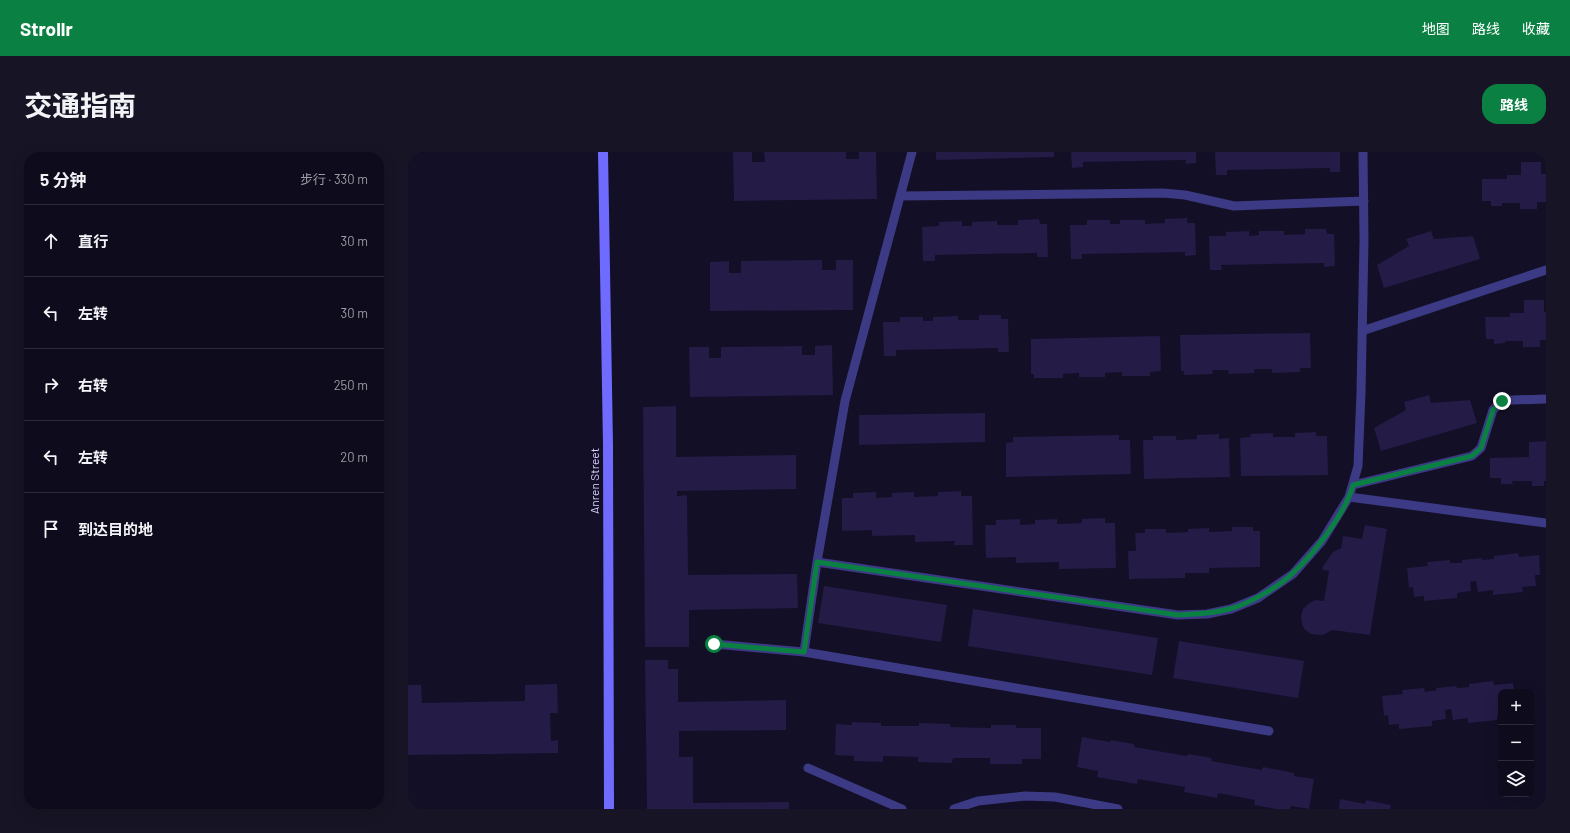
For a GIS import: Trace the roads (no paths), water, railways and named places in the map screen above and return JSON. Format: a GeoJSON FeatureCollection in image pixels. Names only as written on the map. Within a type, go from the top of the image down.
{"type":"FeatureCollection","features":[{"type":"Feature","properties":{"kind":"street","name":"Anren Street"},"geometry":{"type":"LineString","coordinates":[[603,152],[608,445],[609,809]]}},
{"type":"Feature","properties":{"kind":"lane"},"geometry":{"type":"LineString","coordinates":[[804,652],[817,562],[845,401],[912,152]]}},
{"type":"Feature","properties":{"kind":"lane"},"geometry":{"type":"LineString","coordinates":[[817,562],[1178,615],[1207,614],[1231,609],[1258,598],[1293,574],[1322,541],[1349,497],[1358,466],[1362,331],[1364,201],[1363,152]]}},
{"type":"Feature","properties":{"kind":"lane"},"geometry":{"type":"LineString","coordinates":[[900,196],[1163,193],[1185,195],[1234,206],[1364,201]]}},
{"type":"Feature","properties":{"kind":"lane"},"geometry":{"type":"LineString","coordinates":[[1362,331],[1546,270]]}},
{"type":"Feature","properties":{"kind":"lane"},"geometry":{"type":"LineString","coordinates":[[1353,485],[1472,456],[1481,448],[1493,410],[1502,401],[1546,399]]}},
{"type":"Feature","properties":{"kind":"lane"},"geometry":{"type":"LineString","coordinates":[[1349,497],[1546,523]]}},
{"type":"Feature","properties":{"kind":"lane"},"geometry":{"type":"LineString","coordinates":[[714,644],[804,652],[1269,731]]}},
{"type":"Feature","properties":{"kind":"lane"},"geometry":{"type":"LineString","coordinates":[[808,768],[902,809]]}},
{"type":"Feature","properties":{"kind":"lane"},"geometry":{"type":"LineString","coordinates":[[954,809],[978,801],[1025,796],[1055,797],[1118,809]]}}]}
